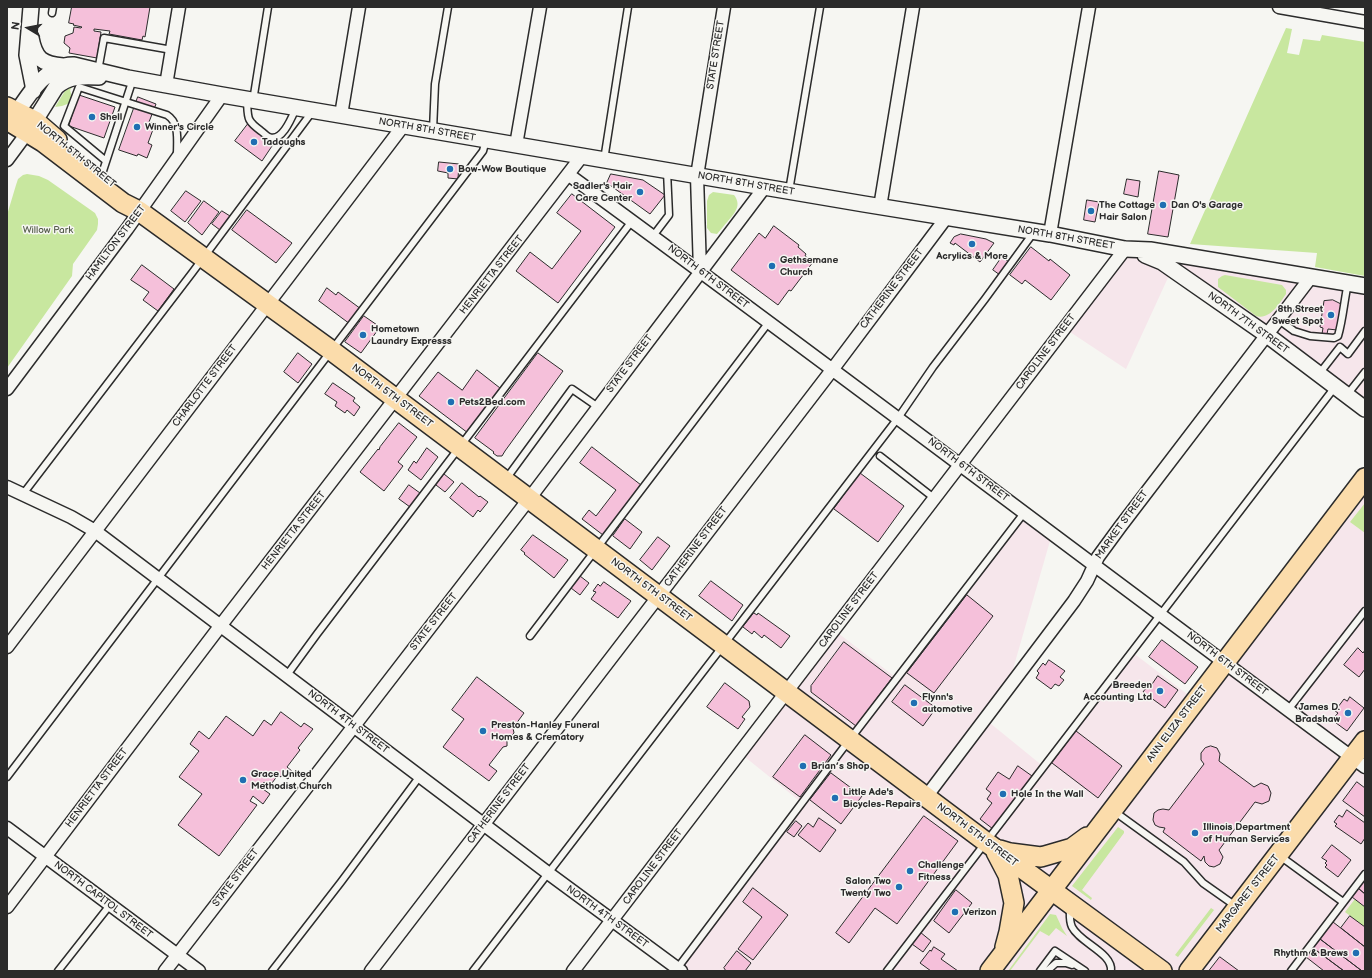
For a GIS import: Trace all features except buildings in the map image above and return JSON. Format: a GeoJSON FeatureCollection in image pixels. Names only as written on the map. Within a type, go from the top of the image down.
{"type":"FeatureCollection","features":[{"type":"Feature","properties":{"kind":"main road","name":"NORTH 5TH STREET"},"geometry":{"type":"LineString","coordinates":[[10,118],[31,127],[102,173],[123,203],[139,211],[332,351],[1051,891],[1162,971]]}},
{"type":"Feature","properties":{"kind":"main road","name":"NORTH 5TH STREET"},"geometry":{"type":"LineString","coordinates":[[31,127],[43,142],[102,173]]}},
{"type":"Feature","properties":{"kind":"main road","name":"ANN ELIZA STREET"},"geometry":{"type":"LineString","coordinates":[[990,971],[1365,478]]}},
{"type":"Feature","properties":{"kind":"main road","name":"MARGARET STREET"},"geometry":{"type":"LineString","coordinates":[[1189,971],[1279,855],[1359,762],[1365,741]]}},
{"type":"Feature","properties":{"kind":"main road"},"geometry":{"type":"LineString","coordinates":[[990,845],[1010,853],[1041,857],[1072,848],[1099,827]]}},
{"type":"Feature","properties":{"kind":"main road"},"geometry":{"type":"LineString","coordinates":[[990,845],[1008,874],[1014,903],[1009,932],[1003,953]]}},
{"type":"Feature","properties":{"kind":"street"},"geometry":{"type":"LineString","coordinates":[[166,85],[179,7]]}},
{"type":"Feature","properties":{"kind":"street"},"geometry":{"type":"LineString","coordinates":[[341,115],[359,7]]}},
{"type":"Feature","properties":{"kind":"street"},"geometry":{"type":"LineString","coordinates":[[516,146],[540,7]]}},
{"type":"Feature","properties":{"kind":"street","name":"STATE STREET"},"geometry":{"type":"LineString","coordinates":[[700,271],[696,176],[724,7]]}},
{"type":"Feature","properties":{"kind":"street"},"geometry":{"type":"LineString","coordinates":[[880,207],[914,7]]}},
{"type":"Feature","properties":{"kind":"street"},"geometry":{"type":"LineString","coordinates":[[1050,234],[1089,7]]}},
{"type":"Feature","properties":{"kind":"street"},"geometry":{"type":"LineString","coordinates":[[1279,7],[1365,22]]}},
{"type":"Feature","properties":{"kind":"street"},"geometry":{"type":"LineString","coordinates":[[31,9],[27,55],[33,91]]}},
{"type":"Feature","properties":{"kind":"street","name":"NORTH 8TH STREET"},"geometry":{"type":"LineString","coordinates":[[31,9],[31,39],[35,52],[38,57],[48,64],[63,66],[74,65],[98,74],[764,188],[1050,234],[1125,249],[1157,251],[1365,286]]}},
{"type":"Feature","properties":{"kind":"street"},"geometry":{"type":"LineString","coordinates":[[10,118],[50,72],[63,66]]}},
{"type":"Feature","properties":{"kind":"street","name":"NORTH 8TH STREET"},"geometry":{"type":"LineString","coordinates":[[31,127],[60,83],[74,77],[98,74]]}},
{"type":"Feature","properties":{"kind":"street","name":"HAMILTON STREET"},"geometry":{"type":"LineString","coordinates":[[7,389],[178,158],[222,95]]}},
{"type":"Feature","properties":{"kind":"street","name":"CHARLOTTE STREET"},"geometry":{"type":"LineString","coordinates":[[7,647],[403,126]]}},
{"type":"Feature","properties":{"kind":"street"},"geometry":{"type":"LineString","coordinates":[[7,160],[31,127]]}},
{"type":"Feature","properties":{"kind":"street","name":"HENRIETTA STREET"},"geometry":{"type":"LineString","coordinates":[[7,907],[221,625],[569,175],[582,156]]}},
{"type":"Feature","properties":{"kind":"street","name":"NORTH 6TH STREET"},"geometry":{"type":"LineString","coordinates":[[569,175],[769,322],[1359,762]]}},
{"type":"Feature","properties":{"kind":"street","name":"STATE STREET"},"geometry":{"type":"LineString","coordinates":[[165,971],[529,499],[764,188]]}},
{"type":"Feature","properties":{"kind":"street","name":"CATHERINE STREET"},"geometry":{"type":"LineString","coordinates":[[371,971],[832,370],[946,218]]}},
{"type":"Feature","properties":{"kind":"street","name":"NORTH 7TH STREET"},"geometry":{"type":"LineString","coordinates":[[1125,249],[1162,262],[1267,335],[1365,409]]}},
{"type":"Feature","properties":{"kind":"street","name":"CAROLINE STREET"},"geometry":{"type":"LineString","coordinates":[[573,971],[1125,249]]}},
{"type":"Feature","properties":{"kind":"street","name":"MARKET STREET"},"geometry":{"type":"LineString","coordinates":[[926,797],[1074,601],[1087,581],[1098,556],[1311,277]]}},
{"type":"Feature","properties":{"kind":"street","name":"NORTH 4TH STREET"},"geometry":{"type":"LineString","coordinates":[[7,487],[71,516],[95,531],[678,970]]}},
{"type":"Feature","properties":{"kind":"street","name":"NORTH CAPITOL STREET"},"geometry":{"type":"LineString","coordinates":[[7,828],[199,971]]}},
{"type":"Feature","properties":{"kind":"lane"},"geometry":{"type":"LineString","coordinates":[[268,7],[250,100],[249,119],[251,123],[269,137],[275,138],[282,133],[288,125],[296,108]]}},
{"type":"Feature","properties":{"kind":"lane"},"geometry":{"type":"LineString","coordinates":[[433,131],[435,84],[448,7]]}},
{"type":"Feature","properties":{"kind":"lane"},"geometry":{"type":"LineString","coordinates":[[604,160],[628,7]]}},
{"type":"Feature","properties":{"kind":"lane"},"geometry":{"type":"LineString","coordinates":[[789,192],[820,7]]}},
{"type":"Feature","properties":{"kind":"lane"},"geometry":{"type":"LineString","coordinates":[[98,74],[104,38],[172,50]]}},
{"type":"Feature","properties":{"kind":"lane"},"geometry":{"type":"LineString","coordinates":[[102,173],[126,101],[130,79]]}},
{"type":"Feature","properties":{"kind":"lane"},"geometry":{"type":"LineString","coordinates":[[102,173],[64,126],[79,87],[126,101],[172,118],[175,123],[178,158]]}},
{"type":"Feature","properties":{"kind":"lane"},"geometry":{"type":"LineString","coordinates":[[24,494],[313,111]]}},
{"type":"Feature","properties":{"kind":"lane"},"geometry":{"type":"LineString","coordinates":[[7,777],[483,152],[486,140]]}},
{"type":"Feature","properties":{"kind":"lane"},"geometry":{"type":"LineString","coordinates":[[653,236],[669,215],[667,171]]}},
{"type":"Feature","properties":{"kind":"lane"},"geometry":{"type":"LineString","coordinates":[[287,675],[632,221]]}},
{"type":"Feature","properties":{"kind":"lane"},"geometry":{"type":"LineString","coordinates":[[472,971],[898,418],[933,367],[1035,232]]}},
{"type":"Feature","properties":{"kind":"lane"},"geometry":{"type":"LineString","coordinates":[[1278,320],[1294,331],[1310,336],[1334,338],[1338,336],[1348,283]]}},
{"type":"Feature","properties":{"kind":"lane"},"geometry":{"type":"LineString","coordinates":[[530,636],[769,322]]}},
{"type":"Feature","properties":{"kind":"lane"},"geometry":{"type":"LineString","coordinates":[[1319,374],[1340,347],[1348,354],[1365,331]]}},
{"type":"Feature","properties":{"kind":"lane"},"geometry":{"type":"LineString","coordinates":[[888,971],[990,845],[1161,615],[1341,391],[1365,372]]}},
{"type":"Feature","properties":{"kind":"lane"},"geometry":{"type":"LineString","coordinates":[[505,481],[572,389],[598,407]]}},
{"type":"Feature","properties":{"kind":"lane"},"geometry":{"type":"LineString","coordinates":[[880,456],[934,498]]}},
{"type":"Feature","properties":{"kind":"lane"},"geometry":{"type":"LineString","coordinates":[[678,970],[850,740],[1024,513]]}},
{"type":"Feature","properties":{"kind":"lane"},"geometry":{"type":"LineString","coordinates":[[1288,710],[1365,611]]}},
{"type":"Feature","properties":{"kind":"lane"},"geometry":{"type":"LineString","coordinates":[[272,971],[420,776]]}},
{"type":"Feature","properties":{"kind":"lane"},"geometry":{"type":"LineString","coordinates":[[1112,810],[1184,862],[1203,883],[1238,908]]}},
{"type":"Feature","properties":{"kind":"lane"},"geometry":{"type":"LineString","coordinates":[[1279,855],[1343,902]]}},
{"type":"Feature","properties":{"kind":"lane"},"geometry":{"type":"LineString","coordinates":[[1290,971],[1365,874]]}},
{"type":"Feature","properties":{"kind":"lane"},"geometry":{"type":"LineString","coordinates":[[58,971],[110,905]]}},
{"type":"Feature","properties":{"kind":"lane"},"geometry":{"type":"LineString","coordinates":[[1070,905],[1070,919],[1072,928],[1080,937],[1108,959],[1112,966],[1111,971]]}},
{"type":"Feature","properties":{"kind":"lane"},"geometry":{"type":"LineString","coordinates":[[1040,971],[1056,951],[1084,970]]}},
{"type":"Feature","properties":{"kind":"lane"},"geometry":{"type":"LineString","coordinates":[[1047,971],[1056,963],[1066,963],[1084,970]]}},
{"type":"Feature","properties":{"kind":"shaded area"},"geometry":{"type":"Polygon","coordinates":[[[1125,249],[1365,286],[1365,409],[1172,269],[1126,369],[1064,328],[1125,249]]]}},
{"type":"Feature","properties":{"kind":"shaded area"},"geometry":{"type":"Polygon","coordinates":[[[1365,478],[1365,971],[674,971],[802,803],[740,753],[834,630],[898,679],[1024,513],[1052,534],[1007,690],[985,719],[1044,767],[1132,652],[1195,700],[1365,478]]]}},
{"type":"Feature","properties":{"kind":"green space"},"geometry":{"type":"Polygon","coordinates":[[[1286,28],[1292,29],[1287,53],[1299,55],[1303,39],[1320,41],[1322,35],[1365,42],[1365,276],[1315,267],[1317,253],[1190,244],[1286,28]]]}},
{"type":"Feature","properties":{"kind":"green space"},"geometry":{"type":"Polygon","coordinates":[[[73,86],[70,90],[72,97],[70,103],[55,107],[65,91],[73,86]]]}},
{"type":"Feature","properties":{"kind":"green space","name":"Willow Park"},"geometry":{"type":"Polygon","coordinates":[[[27,174],[39,176],[48,180],[95,213],[98,219],[98,224],[97,230],[73,264],[72,276],[7,368],[7,215],[18,179],[27,174]]]}},
{"type":"Feature","properties":{"kind":"green space"},"geometry":{"type":"Polygon","coordinates":[[[713,192],[734,195],[737,202],[737,209],[717,234],[711,233],[707,228],[707,201],[709,195],[713,192]]]}},
{"type":"Feature","properties":{"kind":"green space"},"geometry":{"type":"Polygon","coordinates":[[[1225,275],[1282,285],[1286,290],[1286,294],[1274,310],[1266,316],[1256,316],[1218,287],[1218,279],[1225,275]]]}},
{"type":"Feature","properties":{"kind":"green space"},"geometry":{"type":"Polygon","coordinates":[[[1365,503],[1365,533],[1350,522],[1365,503]]]}},
{"type":"Feature","properties":{"kind":"green space"},"geometry":{"type":"Polygon","coordinates":[[[1118,827],[1124,831],[1124,833],[1082,890],[1092,898],[1091,900],[1072,886],[1118,827]]]}},
{"type":"Feature","properties":{"kind":"green space"},"geometry":{"type":"Polygon","coordinates":[[[1355,899],[1365,907],[1365,927],[1345,912],[1355,899]]]}},
{"type":"Feature","properties":{"kind":"green space"},"geometry":{"type":"Polygon","coordinates":[[[1211,908],[1214,910],[1178,957],[1175,955],[1211,908]]]}},
{"type":"Feature","properties":{"kind":"green space"},"geometry":{"type":"Polygon","coordinates":[[[1050,914],[1056,915],[1067,936],[1056,928],[1049,936],[1040,931],[1010,971],[1008,971],[1050,914]]]}},
{"type":"Feature","properties":{"kind":"place","name":"Shell"},"geometry":{"type":"Point","coordinates":[92,117]}},
{"type":"Feature","properties":{"kind":"place","name":"Winner's Circle"},"geometry":{"type":"Point","coordinates":[137,127]}},
{"type":"Feature","properties":{"kind":"place","name":"Tadoughs"},"geometry":{"type":"Point","coordinates":[254,142]}},
{"type":"Feature","properties":{"kind":"place","name":"Bow-Wow Boutique"},"geometry":{"type":"Point","coordinates":[450,169]}},
{"type":"Feature","properties":{"kind":"place","name":"Sadler's Hair Care Center"},"geometry":{"type":"Point","coordinates":[640,192]}},
{"type":"Feature","properties":{"kind":"place","name":"Dan O's Garage"},"geometry":{"type":"Point","coordinates":[1163,205]}},
{"type":"Feature","properties":{"kind":"place","name":"The Cottage Hair Salon"},"geometry":{"type":"Point","coordinates":[1091,211]}},
{"type":"Feature","properties":{"kind":"place","name":"Acrylics & More"},"geometry":{"type":"Point","coordinates":[972,244]}},
{"type":"Feature","properties":{"kind":"place","name":"Gethsemane Church"},"geometry":{"type":"Point","coordinates":[772,266]}},
{"type":"Feature","properties":{"kind":"place","name":"8th Street Sweet Spot"},"geometry":{"type":"Point","coordinates":[1331,315]}},
{"type":"Feature","properties":{"kind":"place","name":"Hometown Laundry Expresss"},"geometry":{"type":"Point","coordinates":[363,335]}},
{"type":"Feature","properties":{"kind":"place","name":"Pets2Bed.com"},"geometry":{"type":"Point","coordinates":[451,402]}},
{"type":"Feature","properties":{"kind":"place","name":"Breeden Accounting Ltd"},"geometry":{"type":"Point","coordinates":[1160,691]}},
{"type":"Feature","properties":{"kind":"place","name":"Flynn's automotive"},"geometry":{"type":"Point","coordinates":[914,703]}},
{"type":"Feature","properties":{"kind":"place","name":"James D. Bradshaw"},"geometry":{"type":"Point","coordinates":[1348,713]}},
{"type":"Feature","properties":{"kind":"place","name":"Preston-Hanley Funeral Homes & Crematory"},"geometry":{"type":"Point","coordinates":[483,731]}},
{"type":"Feature","properties":{"kind":"place","name":"Brian’s Shop"},"geometry":{"type":"Point","coordinates":[803,766]}},
{"type":"Feature","properties":{"kind":"place","name":"Grace United Methodist Church"},"geometry":{"type":"Point","coordinates":[243,780]}},
{"type":"Feature","properties":{"kind":"place","name":"Hole In the Wall"},"geometry":{"type":"Point","coordinates":[1003,794]}},
{"type":"Feature","properties":{"kind":"place","name":"Little Ade's Bicycles-Repairs"},"geometry":{"type":"Point","coordinates":[835,798]}},
{"type":"Feature","properties":{"kind":"place","name":"Illinois Department of Human Services"},"geometry":{"type":"Point","coordinates":[1195,833]}},
{"type":"Feature","properties":{"kind":"place","name":"Challenge Fitness"},"geometry":{"type":"Point","coordinates":[910,871]}},
{"type":"Feature","properties":{"kind":"place","name":"Salon Two Twenty Two"},"geometry":{"type":"Point","coordinates":[899,887]}},
{"type":"Feature","properties":{"kind":"place","name":"Verizon"},"geometry":{"type":"Point","coordinates":[955,912]}},
{"type":"Feature","properties":{"kind":"place","name":"Rhythm & Brews"},"geometry":{"type":"Point","coordinates":[1356,953]}}]}
